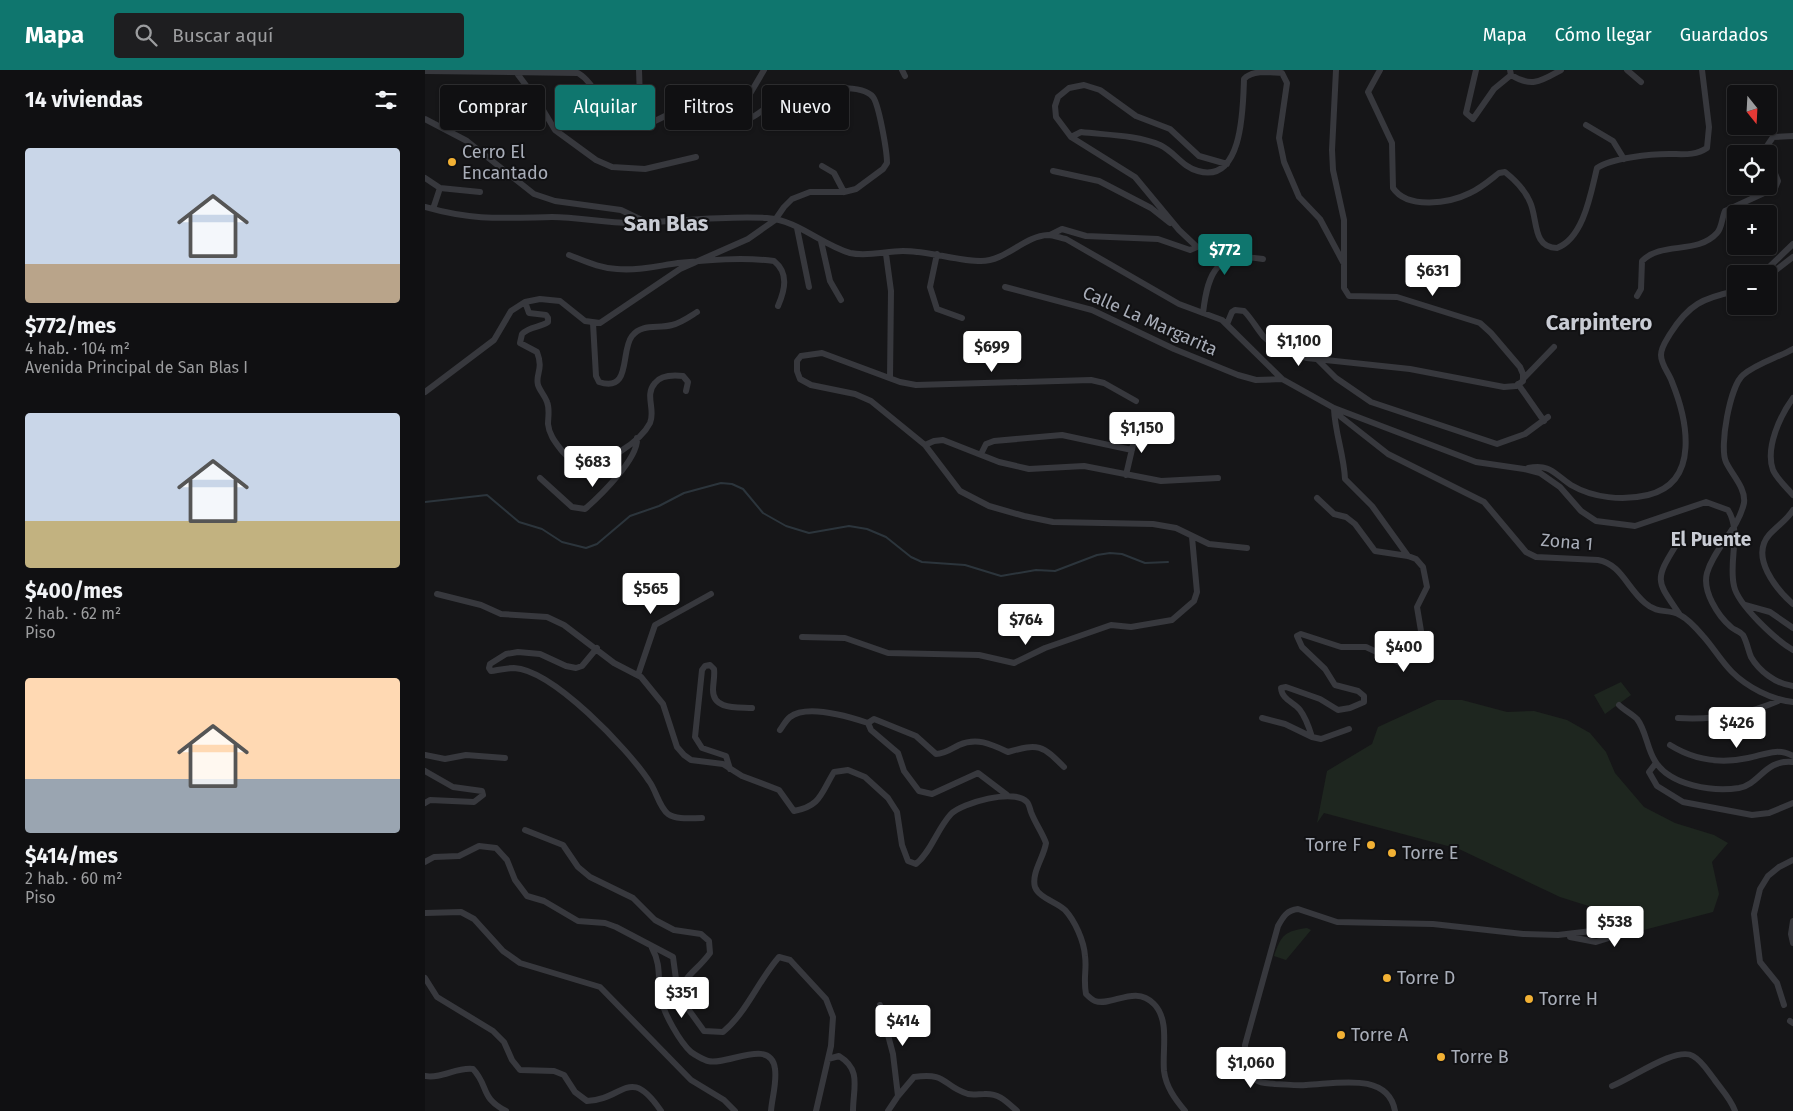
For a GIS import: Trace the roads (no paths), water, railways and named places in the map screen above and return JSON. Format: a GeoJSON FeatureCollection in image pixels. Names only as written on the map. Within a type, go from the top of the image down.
{"type":"FeatureCollection","features":[{"type":"Feature","properties":{"kind":"street"},"geometry":{"type":"LineString","coordinates":[[585,70],[585,78]]}},
{"type":"Feature","properties":{"kind":"street"},"geometry":{"type":"LineString","coordinates":[[639,70],[640,85]]}},
{"type":"Feature","properties":{"kind":"street"},"geometry":{"type":"LineString","coordinates":[[752,91],[765,70]]}},
{"type":"Feature","properties":{"kind":"street"},"geometry":{"type":"LineString","coordinates":[[1337,70],[1332,150],[1333,170],[1344,220],[1343,263],[1345,288],[1349,296],[1397,297],[1480,323],[1520,367],[1523,379]]}},
{"type":"Feature","properties":{"kind":"street"},"geometry":{"type":"LineString","coordinates":[[1379,70],[1369,92],[1372,104],[1388,130],[1392,143],[1393,188],[1405,198],[1415,201],[1446,201],[1469,194],[1499,173],[1505,172],[1515,180],[1531,203],[1539,238],[1545,246],[1557,248],[1571,239],[1586,212],[1597,168],[1613,160],[1668,154],[1700,153],[1707,148],[1709,127],[1702,70]]}},
{"type":"Feature","properties":{"kind":"street"},"geometry":{"type":"LineString","coordinates":[[1476,70],[1466,113],[1473,119],[1493,89],[1510,72],[1523,82],[1537,82],[1561,70]]}},
{"type":"Feature","properties":{"kind":"street"},"geometry":{"type":"LineString","coordinates":[[1627,70],[1641,82]]}},
{"type":"Feature","properties":{"kind":"street"},"geometry":{"type":"LineString","coordinates":[[425,71],[566,72],[578,74],[585,78],[590,85]]}},
{"type":"Feature","properties":{"kind":"street"},"geometry":{"type":"LineString","coordinates":[[1071,137],[1081,132],[1149,142],[1161,146],[1186,166],[1199,172],[1220,170],[1227,164],[1235,147],[1241,122],[1244,80],[1253,71],[1282,73],[1287,83],[1279,138],[1284,162],[1299,197],[1320,219],[1343,263]]}},
{"type":"Feature","properties":{"kind":"street"},"geometry":{"type":"LineString","coordinates":[[516,72],[537,100],[555,130],[595,160],[612,167],[645,169],[696,157]]}},
{"type":"Feature","properties":{"kind":"street"},"geometry":{"type":"LineString","coordinates":[[1179,230],[1135,177],[1071,137],[1056,117],[1055,106],[1058,97],[1069,88],[1084,85],[1100,90],[1136,116],[1170,129],[1199,156],[1227,164]]}},
{"type":"Feature","properties":{"kind":"street"},"geometry":{"type":"LineString","coordinates":[[425,392],[494,340],[511,311],[525,302],[550,298],[560,301],[585,321],[593,323],[610,317],[692,263],[749,239],[775,220],[784,206],[801,195],[810,192],[844,192],[863,184],[887,163],[877,105],[866,92],[857,89],[807,90],[780,98],[752,117]]}},
{"type":"Feature","properties":{"kind":"street"},"geometry":{"type":"LineString","coordinates":[[425,119],[467,141],[534,194],[555,201],[621,210],[647,222]]}},
{"type":"Feature","properties":{"kind":"street"},"geometry":{"type":"LineString","coordinates":[[1585,125],[1613,141],[1624,159]]}},
{"type":"Feature","properties":{"kind":"street"},"geometry":{"type":"LineString","coordinates":[[1768,145],[1773,136],[1793,136]]}},
{"type":"Feature","properties":{"kind":"street"},"geometry":{"type":"LineString","coordinates":[[822,166],[834,173],[844,192]]}},
{"type":"Feature","properties":{"kind":"street"},"geometry":{"type":"LineString","coordinates":[[425,206],[451,214],[493,220],[554,217],[647,222],[769,218],[797,228],[821,241],[852,253],[886,254],[901,251],[983,261],[1003,255],[1040,236],[1049,235],[1062,229],[1086,236],[1146,237],[1190,250],[1197,246],[1151,208],[1099,181],[1053,171]]}},
{"type":"Feature","properties":{"kind":"street"},"geometry":{"type":"LineString","coordinates":[[425,178],[440,188],[480,192]]}},
{"type":"Feature","properties":{"kind":"street"},"geometry":{"type":"LineString","coordinates":[[433,209],[440,188]]}},
{"type":"Feature","properties":{"kind":"street"},"geometry":{"type":"LineString","coordinates":[[1637,296],[1641,289],[1642,261],[1647,256],[1657,251],[1691,247],[1709,240],[1719,231],[1725,211],[1760,195]]}},
{"type":"Feature","properties":{"kind":"street"},"geometry":{"type":"LineString","coordinates":[[797,228],[809,287]]}},
{"type":"Feature","properties":{"kind":"street"},"geometry":{"type":"LineString","coordinates":[[1049,235],[1066,239],[1179,304],[1222,320],[1282,379],[1334,408],[1476,462],[1524,469],[1540,474],[1560,487],[1581,511],[1596,522],[1635,526],[1706,502],[1728,510],[1734,525],[1733,585],[1739,598],[1781,643],[1793,650]]}},
{"type":"Feature","properties":{"kind":"street"},"geometry":{"type":"LineString","coordinates":[[821,241],[830,281],[841,300]]}},
{"type":"Feature","properties":{"kind":"street"},"geometry":{"type":"LineString","coordinates":[[1771,265],[1793,244]]}},
{"type":"Feature","properties":{"kind":"street"},"geometry":{"type":"LineString","coordinates":[[886,254],[891,290],[890,378]]}},
{"type":"Feature","properties":{"kind":"street"},"geometry":{"type":"LineString","coordinates":[[937,254],[930,287],[937,309],[962,318]]}},
{"type":"Feature","properties":{"kind":"street"},"geometry":{"type":"LineString","coordinates":[[569,255],[595,265],[617,269],[662,267],[728,259],[774,261],[780,265],[785,279],[785,290],[778,306]]}},
{"type":"Feature","properties":{"kind":"street"},"geometry":{"type":"LineString","coordinates":[[1203,313],[1206,290],[1212,275],[1221,264],[1232,257],[1263,259]]}},
{"type":"Feature","properties":{"kind":"street"},"geometry":{"type":"LineString","coordinates":[[1777,269],[1793,257]]}},
{"type":"Feature","properties":{"kind":"street","name":"Calle La Margarita"},"geometry":{"type":"LineString","coordinates":[[1005,287],[1071,302],[1092,310],[1174,350],[1238,375],[1256,380],[1282,379]]}},
{"type":"Feature","properties":{"kind":"street"},"geometry":{"type":"LineString","coordinates":[[1524,469],[1541,466],[1555,472],[1571,485],[1591,494],[1620,498],[1649,494],[1670,483],[1684,460],[1688,441],[1677,396],[1661,357],[1661,349],[1682,316],[1699,301],[1727,293]]}},
{"type":"Feature","properties":{"kind":"street"},"geometry":{"type":"LineString","coordinates":[[525,302],[529,313],[546,315],[548,318],[548,322],[532,327],[522,334],[521,343],[533,349],[539,358],[541,366],[538,386],[549,407],[550,432],[563,452],[577,463],[594,463],[629,447],[643,433],[652,417],[649,398],[654,383],[665,376],[683,376],[688,382],[686,391]]}},
{"type":"Feature","properties":{"kind":"street"},"geometry":{"type":"LineString","coordinates":[[1227,324],[1232,312],[1235,310],[1244,311],[1264,336],[1276,346],[1295,355],[1318,360],[1410,369],[1504,387],[1518,384],[1554,347]]}},
{"type":"Feature","properties":{"kind":"street"},"geometry":{"type":"LineString","coordinates":[[593,323],[596,376],[599,382],[605,384],[613,383],[623,374],[628,344],[636,332],[645,327],[679,323],[697,312]]}},
{"type":"Feature","properties":{"kind":"street"},"geometry":{"type":"LineString","coordinates":[[1793,349],[1757,365],[1741,376],[1731,401],[1724,434],[1724,459],[1731,473],[1741,486],[1744,501],[1739,518],[1707,574],[1706,586],[1709,597],[1731,627],[1742,634],[1751,657],[1761,671],[1793,686]]}},
{"type":"Feature","properties":{"kind":"street"},"geometry":{"type":"LineString","coordinates":[[1135,401],[1104,383],[1091,380],[916,385],[890,378],[822,352],[801,356],[797,361],[797,371],[800,379],[811,385],[855,394],[871,401],[925,445],[960,491],[989,506],[1053,522],[1153,524],[1176,528],[1209,544],[1247,548]]}},
{"type":"Feature","properties":{"kind":"street"},"geometry":{"type":"LineString","coordinates":[[1318,360],[1336,378],[1371,402],[1497,444],[1525,434],[1546,419],[1518,384]]}},
{"type":"Feature","properties":{"kind":"street"},"geometry":{"type":"LineString","coordinates":[[1793,398],[1779,422],[1770,458],[1774,473],[1793,495]]}},
{"type":"Feature","properties":{"kind":"street"},"geometry":{"type":"LineString","coordinates":[[1334,408],[1335,428],[1344,456],[1345,479],[1372,506],[1408,556]]}},
{"type":"Feature","properties":{"kind":"street","name":"Zona 1"},"geometry":{"type":"LineString","coordinates":[[1334,408],[1341,417],[1388,454],[1484,502],[1526,552],[1537,557],[1579,558],[1608,562],[1615,567],[1631,590],[1655,611],[1680,615]]}},
{"type":"Feature","properties":{"kind":"street"},"geometry":{"type":"LineString","coordinates":[[1126,475],[1137,428]]}},
{"type":"Feature","properties":{"kind":"street"},"geometry":{"type":"LineString","coordinates":[[981,454],[986,444],[994,441],[1062,434],[1132,450]]}},
{"type":"Feature","properties":{"kind":"street"},"geometry":{"type":"LineString","coordinates":[[540,478],[573,507],[585,509],[599,498],[633,455],[638,446],[637,438]]}},
{"type":"Feature","properties":{"kind":"street"},"geometry":{"type":"LineString","coordinates":[[925,445],[943,440],[999,462],[1029,470],[1084,466],[1161,481],[1218,478]]}},
{"type":"Feature","properties":{"kind":"street"},"geometry":{"type":"LineString","coordinates":[[1312,737],[1307,721],[1299,709],[1286,699],[1281,688],[1286,687],[1320,699],[1338,710],[1350,708],[1364,702],[1364,696],[1358,691],[1335,685],[1325,669],[1302,647],[1297,636],[1301,634],[1308,635],[1341,647],[1366,647],[1400,663],[1409,661],[1419,651],[1422,636],[1417,607],[1427,586],[1423,566],[1416,560],[1408,556],[1375,551],[1355,524],[1346,518],[1334,514],[1317,498]]}},
{"type":"Feature","properties":{"kind":"street"},"geometry":{"type":"LineString","coordinates":[[1793,510],[1769,534],[1762,550],[1771,581],[1781,594],[1793,604]]}},
{"type":"Feature","properties":{"kind":"street"},"geometry":{"type":"LineString","coordinates":[[802,637],[845,638],[888,653],[979,655],[1014,662],[1045,648],[1111,625],[1131,627],[1172,620],[1194,601],[1197,592],[1192,537]]}},
{"type":"Feature","properties":{"kind":"street"},"geometry":{"type":"LineString","coordinates":[[1675,547],[1659,575],[1661,586],[1680,615],[1696,629],[1732,673],[1778,700],[1793,702]]}},
{"type":"Feature","properties":{"kind":"street"},"geometry":{"type":"LineString","coordinates":[[437,594],[481,604],[501,614],[547,617],[564,625],[597,648],[614,663],[638,675],[663,704],[677,747],[683,755],[691,760],[723,764],[730,769],[779,790],[794,811],[805,809],[817,802],[834,772],[849,770],[865,777],[888,798],[897,812],[902,846],[908,861],[916,864],[924,857],[933,839],[952,813],[976,802],[1007,795],[1020,797],[1028,802],[1035,823],[1044,837],[1045,850],[1036,872],[1035,887],[1041,895],[1053,900],[1066,911],[1078,931],[1085,956],[1083,979],[1086,994],[1095,1001],[1107,1002],[1121,997],[1139,996],[1153,1002],[1161,1014],[1164,1072],[1171,1095],[1185,1111]]}},
{"type":"Feature","properties":{"kind":"street"},"geometry":{"type":"LineString","coordinates":[[638,675],[655,626],[711,594]]}},
{"type":"Feature","properties":{"kind":"street"},"geometry":{"type":"LineString","coordinates":[[1745,605],[1770,612],[1793,628]]}},
{"type":"Feature","properties":{"kind":"street"},"geometry":{"type":"LineString","coordinates":[[597,648],[582,666],[576,668],[566,666],[540,654],[519,652],[506,654],[490,664],[489,668],[491,671],[515,668],[536,675],[581,705],[618,743],[649,780],[667,813],[675,817],[702,818]]}},
{"type":"Feature","properties":{"kind":"street"},"geometry":{"type":"LineString","coordinates":[[730,769],[726,756],[702,748],[695,737],[702,670],[705,666],[710,666],[714,669],[713,693],[721,706],[752,708]]}},
{"type":"Feature","properties":{"kind":"street"},"geometry":{"type":"LineString","coordinates":[[1678,718],[1705,720],[1740,714],[1778,700]]}},
{"type":"Feature","properties":{"kind":"street"},"geometry":{"type":"LineString","coordinates":[[1619,705],[1637,719],[1656,763],[1661,769],[1691,786],[1731,789],[1743,787],[1771,766],[1783,761],[1793,762]]}},
{"type":"Feature","properties":{"kind":"street"},"geometry":{"type":"LineString","coordinates":[[780,730],[790,717],[796,715],[819,712],[839,714],[868,723],[871,730],[898,753],[904,771],[919,790],[932,794],[947,789],[978,773],[1007,795]]}},
{"type":"Feature","properties":{"kind":"street"},"geometry":{"type":"LineString","coordinates":[[1262,718],[1285,724],[1312,737],[1321,739],[1349,729]]}},
{"type":"Feature","properties":{"kind":"street"},"geometry":{"type":"LineString","coordinates":[[868,723],[874,719],[916,736],[936,754],[943,754],[975,740],[993,744],[1008,752],[1031,746],[1047,751],[1064,767]]}},
{"type":"Feature","properties":{"kind":"street"},"geometry":{"type":"LineString","coordinates":[[1669,745],[1686,755],[1703,759],[1724,760],[1781,751],[1793,756]]}},
{"type":"Feature","properties":{"kind":"street"},"geometry":{"type":"LineString","coordinates":[[425,754],[445,759],[466,755],[505,758]]}},
{"type":"Feature","properties":{"kind":"street"},"geometry":{"type":"LineString","coordinates":[[1656,763],[1649,772],[1657,786],[1683,802],[1752,816],[1769,813],[1793,804]]}},
{"type":"Feature","properties":{"kind":"street"},"geometry":{"type":"LineString","coordinates":[[425,771],[453,787],[482,791],[483,795],[474,802],[431,800],[425,803]]}},
{"type":"Feature","properties":{"kind":"street"},"geometry":{"type":"LineString","coordinates":[[525,830],[563,845],[579,867],[591,877],[633,898],[655,920],[674,930],[701,934],[709,940],[710,954],[702,964],[685,978],[678,995]]}},
{"type":"Feature","properties":{"kind":"street"},"geometry":{"type":"LineString","coordinates":[[425,862],[434,857],[459,856],[479,846],[496,848],[507,860],[517,885],[527,896],[544,901],[578,921],[605,923],[616,927],[673,958],[678,995],[705,1031],[723,1032],[736,1021],[769,969],[779,957],[790,960],[826,998],[833,1017],[828,1059],[816,1111]]}},
{"type":"Feature","properties":{"kind":"street"},"geometry":{"type":"LineString","coordinates":[[1784,1005],[1777,983],[1760,962],[1754,914],[1760,889],[1768,876],[1779,867],[1793,860]]}},
{"type":"Feature","properties":{"kind":"street"},"geometry":{"type":"LineString","coordinates":[[1395,1110],[1385,1091],[1375,1085],[1354,1082],[1295,1085],[1264,1083],[1256,1080],[1250,1072],[1245,1044],[1278,926],[1284,916],[1292,910],[1298,909],[1337,922],[1433,924],[1514,934],[1559,935],[1592,931],[1598,924],[1596,917],[1611,922],[1615,930],[1612,937],[1596,942],[1559,935]]}},
{"type":"Feature","properties":{"kind":"street"},"geometry":{"type":"LineString","coordinates":[[425,913],[461,912],[474,920],[503,951],[520,963],[600,987],[691,1080],[724,1100],[735,1111]]}},
{"type":"Feature","properties":{"kind":"street"},"geometry":{"type":"LineString","coordinates":[[1793,921],[1791,934],[1793,943]]}},
{"type":"Feature","properties":{"kind":"street"},"geometry":{"type":"LineString","coordinates":[[651,947],[658,958],[661,1000],[671,1025],[691,1052],[709,1062],[740,1058],[758,1052],[767,1056],[773,1062],[776,1070],[771,1111]]}},
{"type":"Feature","properties":{"kind":"street"},"geometry":{"type":"LineString","coordinates":[[425,978],[437,996],[493,1031],[504,1042],[512,1060],[520,1070],[555,1071],[564,1075],[575,1092],[587,1101],[601,1101],[623,1087],[635,1086],[650,1095],[661,1111]]}},
{"type":"Feature","properties":{"kind":"street"},"geometry":{"type":"LineString","coordinates":[[879,1005],[893,1054],[898,1096]]}},
{"type":"Feature","properties":{"kind":"street"},"geometry":{"type":"LineString","coordinates":[[1612,1086],[1627,1080],[1669,1056],[1681,1053],[1692,1055],[1703,1064],[1735,1111]]}},
{"type":"Feature","properties":{"kind":"street"},"geometry":{"type":"LineString","coordinates":[[828,1059],[839,1056],[848,1062],[855,1075],[853,1111]]}},
{"type":"Feature","properties":{"kind":"street"},"geometry":{"type":"LineString","coordinates":[[425,1076],[436,1078],[465,1068],[473,1069],[478,1074],[492,1104],[506,1111]]}},
{"type":"Feature","properties":{"kind":"street"},"geometry":{"type":"LineString","coordinates":[[889,1111],[898,1096],[914,1077],[927,1075],[942,1078],[957,1090],[971,1095],[994,1094],[1005,1099],[1017,1111]]}},
{"type":"Feature","properties":{"kind":"waterway"},"geometry":{"type":"LineString","coordinates":[[425,502],[487,495],[519,522],[542,529],[562,542],[586,548],[597,544],[630,516],[659,506],[684,493],[721,483],[732,484],[743,489],[763,513],[786,526],[809,533],[849,526],[867,529],[886,537],[911,557],[922,562],[965,565],[1001,576],[1036,570],[1055,571],[1097,555],[1110,553],[1122,554],[1145,563],[1168,562]]}},
{"type":"Feature","properties":{"kind":"place","name":"Cerro El Encantado"},"geometry":{"type":"Point","coordinates":[452,162]}},
{"type":"Feature","properties":{"kind":"place","name":"Torre F"},"geometry":{"type":"Point","coordinates":[1371,845]}},
{"type":"Feature","properties":{"kind":"place","name":"Torre E"},"geometry":{"type":"Point","coordinates":[1392,853]}},
{"type":"Feature","properties":{"kind":"place","name":"Torre D"},"geometry":{"type":"Point","coordinates":[1387,978]}},
{"type":"Feature","properties":{"kind":"place","name":"Torre H"},"geometry":{"type":"Point","coordinates":[1529,999]}},
{"type":"Feature","properties":{"kind":"place","name":"Torre A"},"geometry":{"type":"Point","coordinates":[1341,1035]}},
{"type":"Feature","properties":{"kind":"place","name":"Torre B"},"geometry":{"type":"Point","coordinates":[1441,1057]}},
{"type":"Feature","properties":{"kind":"district","name":"San Blas"},"geometry":{"type":"Point","coordinates":[666,223]}},
{"type":"Feature","properties":{"kind":"district","name":"Carpintero"},"geometry":{"type":"Point","coordinates":[1599,322]}},
{"type":"Feature","properties":{"kind":"district","name":"El Puente"},"geometry":{"type":"Point","coordinates":[1711,539]}}]}
